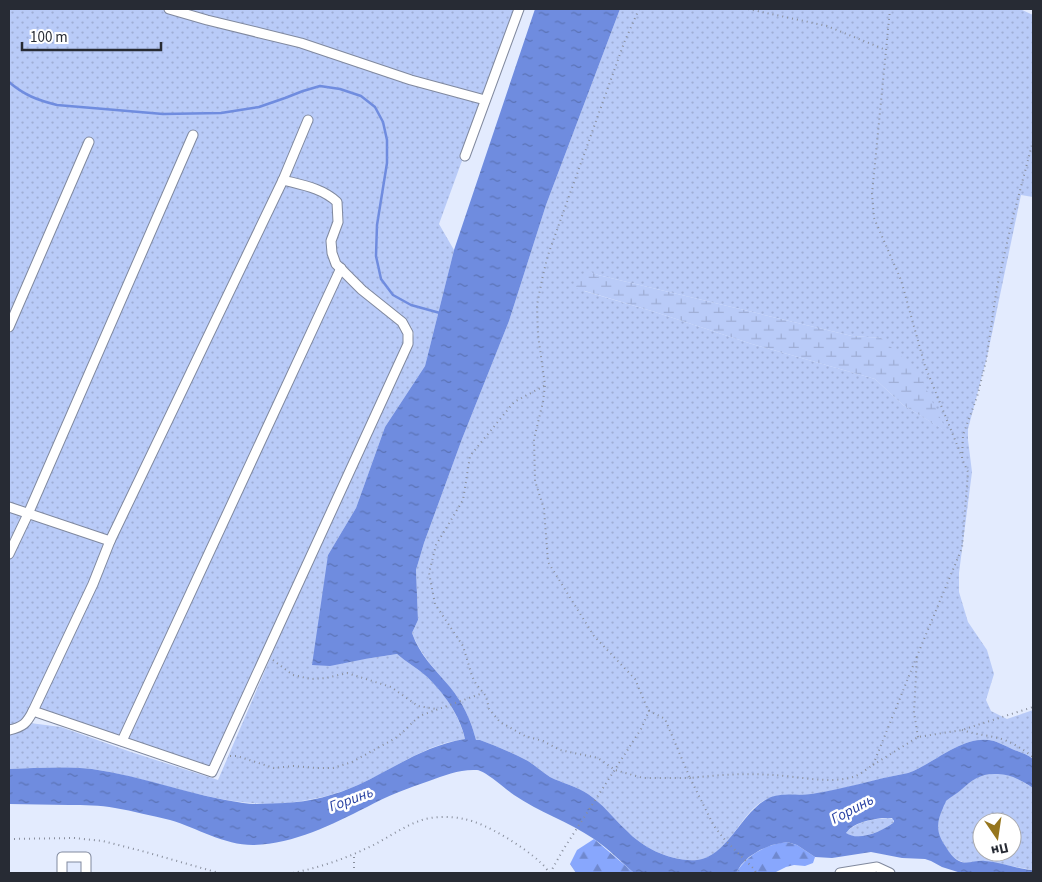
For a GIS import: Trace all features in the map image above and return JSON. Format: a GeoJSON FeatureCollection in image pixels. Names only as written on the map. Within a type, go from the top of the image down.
{"type":"FeatureCollection","features":[{"type":"Feature","properties":{"kind":"street"},"geometry":{"type":"LineString","coordinates":[[169,9],[300,42],[411,80],[485,100]]}},
{"type":"Feature","properties":{"kind":"street"},"geometry":{"type":"LineString","coordinates":[[465,156],[519,9]]}},
{"type":"Feature","properties":{"kind":"street"},"geometry":{"type":"LineString","coordinates":[[9,730],[25,724],[34,711],[93,584],[110,541],[283,180],[308,120]]}},
{"type":"Feature","properties":{"kind":"street"},"geometry":{"type":"LineString","coordinates":[[9,554],[194,135]]}},
{"type":"Feature","properties":{"kind":"street"},"geometry":{"type":"LineString","coordinates":[[9,326],[89,142]]}},
{"type":"Feature","properties":{"kind":"street"},"geometry":{"type":"LineString","coordinates":[[34,711],[212,772],[408,348],[408,333],[402,322],[353,282],[336,264],[332,253],[331,241],[338,222],[337,202],[331,196],[317,190],[283,180]]}},
{"type":"Feature","properties":{"kind":"street"},"geometry":{"type":"LineString","coordinates":[[122,741],[341,268]]}},
{"type":"Feature","properties":{"kind":"street"},"geometry":{"type":"LineString","coordinates":[[9,507],[110,541]]}},
{"type":"Feature","properties":{"kind":"street"},"geometry":{"type":"LineString","coordinates":[[62,873],[62,857],[86,856],[86,873]]}},
{"type":"Feature","properties":{"kind":"street"},"geometry":{"type":"LineString","coordinates":[[840,873],[877,867],[890,873]]}},
{"type":"Feature","properties":{"kind":"path"},"geometry":{"type":"LineString","coordinates":[[293,873],[326,864],[354,853],[421,820],[441,817],[465,819],[484,826],[515,844],[540,862],[550,873],[603,786],[641,729],[649,711],[636,679],[594,636],[548,562],[544,509],[535,481],[534,439],[545,385],[538,335],[537,305],[548,255],[624,43],[640,9]]}},
{"type":"Feature","properties":{"kind":"path"},"geometry":{"type":"LineString","coordinates":[[748,9],[827,26],[886,50]]}},
{"type":"Feature","properties":{"kind":"path"},"geometry":{"type":"LineString","coordinates":[[873,765],[962,548],[968,472],[925,366],[901,280],[874,218],[872,194],[890,9]]}},
{"type":"Feature","properties":{"kind":"path"},"geometry":{"type":"LineString","coordinates":[[962,459],[963,435],[977,397],[986,361],[997,287],[1033,141]]}},
{"type":"Feature","properties":{"kind":"path"},"geometry":{"type":"LineString","coordinates":[[545,385],[514,402],[470,456],[463,500],[436,545],[429,573],[435,604],[463,646],[472,676],[486,696],[488,709],[500,722],[525,736],[543,741],[560,750],[598,758],[615,770],[642,778],[772,774],[836,780],[857,775],[918,737],[962,730],[1033,707]]}},
{"type":"Feature","properties":{"kind":"path"},"geometry":{"type":"LineString","coordinates":[[269,648],[274,661],[293,675],[311,679],[347,673],[391,687],[418,706],[438,709]]}},
{"type":"Feature","properties":{"kind":"path"},"geometry":{"type":"LineString","coordinates":[[917,656],[914,713],[918,737]]}},
{"type":"Feature","properties":{"kind":"path"},"geometry":{"type":"LineString","coordinates":[[226,759],[230,756],[237,756],[274,768],[293,766],[334,768],[352,762],[394,739],[422,715],[483,693]]}},
{"type":"Feature","properties":{"kind":"path"},"geometry":{"type":"LineString","coordinates":[[648,710],[665,719],[690,778],[714,826],[755,872]]}},
{"type":"Feature","properties":{"kind":"path"},"geometry":{"type":"LineString","coordinates":[[962,730],[999,738],[1023,749],[1033,757]]}},
{"type":"Feature","properties":{"kind":"path"},"geometry":{"type":"LineString","coordinates":[[9,839],[74,838],[103,842],[219,873]]}},
{"type":"Feature","properties":{"kind":"path"},"geometry":{"type":"LineString","coordinates":[[354,853],[354,873]]}},
{"type":"Feature","properties":{"kind":"green space"},"geometry":{"type":"Polygon","coordinates":[[[9,9],[517,9],[439,224],[454,250],[425,366],[385,427],[356,508],[328,555],[365,659],[397,654],[423,673],[433,682],[450,704],[459,721],[465,739],[436,746],[341,792],[315,799],[288,803],[263,804],[213,798],[141,779],[92,769],[61,767],[9,769],[9,733],[30,723],[61,727],[218,780],[318,547],[410,348],[414,334],[411,326],[209,768],[32,707],[26,720],[9,727],[9,9]]]}},
{"type":"Feature","properties":{"kind":"green space"},"geometry":{"type":"Polygon","coordinates":[[[620,9],[1020,9],[1033,15],[1033,197],[1021,195],[987,357],[968,429],[972,472],[959,573],[959,592],[968,622],[987,650],[994,674],[986,700],[991,711],[1007,719],[1033,710],[1033,759],[1026,754],[994,741],[972,741],[960,745],[908,773],[823,792],[775,796],[763,801],[754,808],[717,852],[697,860],[687,860],[668,856],[641,843],[598,802],[583,791],[550,777],[516,755],[476,740],[463,706],[455,693],[424,655],[412,633],[418,620],[416,570],[462,439],[509,321],[546,205],[620,9]],[[587,271],[584,291],[752,344],[875,379],[903,405],[946,431],[881,338],[852,336],[587,271]]]}},
{"type":"Feature","properties":{"kind":"green space"},"geometry":{"type":"Polygon","coordinates":[[[586,270],[598,275],[852,336],[881,338],[918,372],[947,432],[903,405],[875,379],[752,344],[575,288],[586,270]]]}},
{"type":"Feature","properties":{"kind":"green space"},"geometry":{"type":"Polygon","coordinates":[[[999,773],[1013,776],[1033,788],[1033,870],[988,862],[1022,862],[1022,812],[972,812],[972,862],[977,862],[966,863],[956,859],[941,839],[937,823],[946,801],[970,782],[984,775],[999,773]]]}},
{"type":"Feature","properties":{"kind":"green space"},"geometry":{"type":"Polygon","coordinates":[[[893,819],[893,823],[871,834],[853,836],[846,833],[860,823],[893,819]]]}},
{"type":"Feature","properties":{"kind":"green space"},"geometry":{"type":"Polygon","coordinates":[[[594,839],[634,873],[576,873],[570,864],[577,850],[594,839]]]}},
{"type":"Feature","properties":{"kind":"green space"},"geometry":{"type":"Polygon","coordinates":[[[787,842],[797,845],[815,857],[813,863],[805,866],[794,865],[786,867],[774,873],[736,873],[751,856],[772,845],[787,842]]]}},
{"type":"Feature","properties":{"kind":"water","name":"Горинь"},"geometry":{"type":"Polygon","coordinates":[[[535,9],[620,9],[546,205],[509,321],[462,439],[424,543],[416,570],[418,620],[412,633],[415,641],[433,668],[455,693],[469,719],[476,740],[516,755],[550,777],[583,791],[598,802],[633,837],[649,848],[668,856],[687,860],[708,857],[725,843],[757,806],[772,797],[823,792],[908,773],[960,745],[983,740],[994,741],[1026,754],[1033,759],[1033,788],[1016,778],[1003,774],[992,774],[978,778],[946,801],[939,818],[939,832],[948,851],[959,861],[965,863],[991,862],[1033,870],[1033,873],[961,873],[925,859],[902,858],[871,852],[832,858],[815,857],[797,845],[787,842],[760,850],[749,857],[736,873],[634,873],[594,839],[534,807],[477,770],[453,773],[405,789],[326,827],[298,837],[268,844],[253,845],[232,842],[170,820],[109,807],[9,804],[9,769],[50,767],[82,768],[111,772],[205,796],[243,803],[264,804],[303,801],[350,789],[422,752],[465,739],[455,713],[439,689],[426,676],[397,654],[330,666],[312,665],[328,555],[356,508],[385,427],[425,366],[454,250],[535,9]],[[882,818],[862,822],[853,826],[846,833],[864,836],[883,829],[894,821],[892,818],[882,818]]]}},
{"type":"Feature","properties":{"kind":"waterway"},"geometry":{"type":"LineString","coordinates":[[9,82],[31,96],[57,105],[163,114],[221,113],[259,107],[320,86],[340,89],[361,96],[375,107],[383,122],[387,140],[387,163],[377,225],[376,256],[381,279],[393,295],[411,305],[440,313]]}}]}
